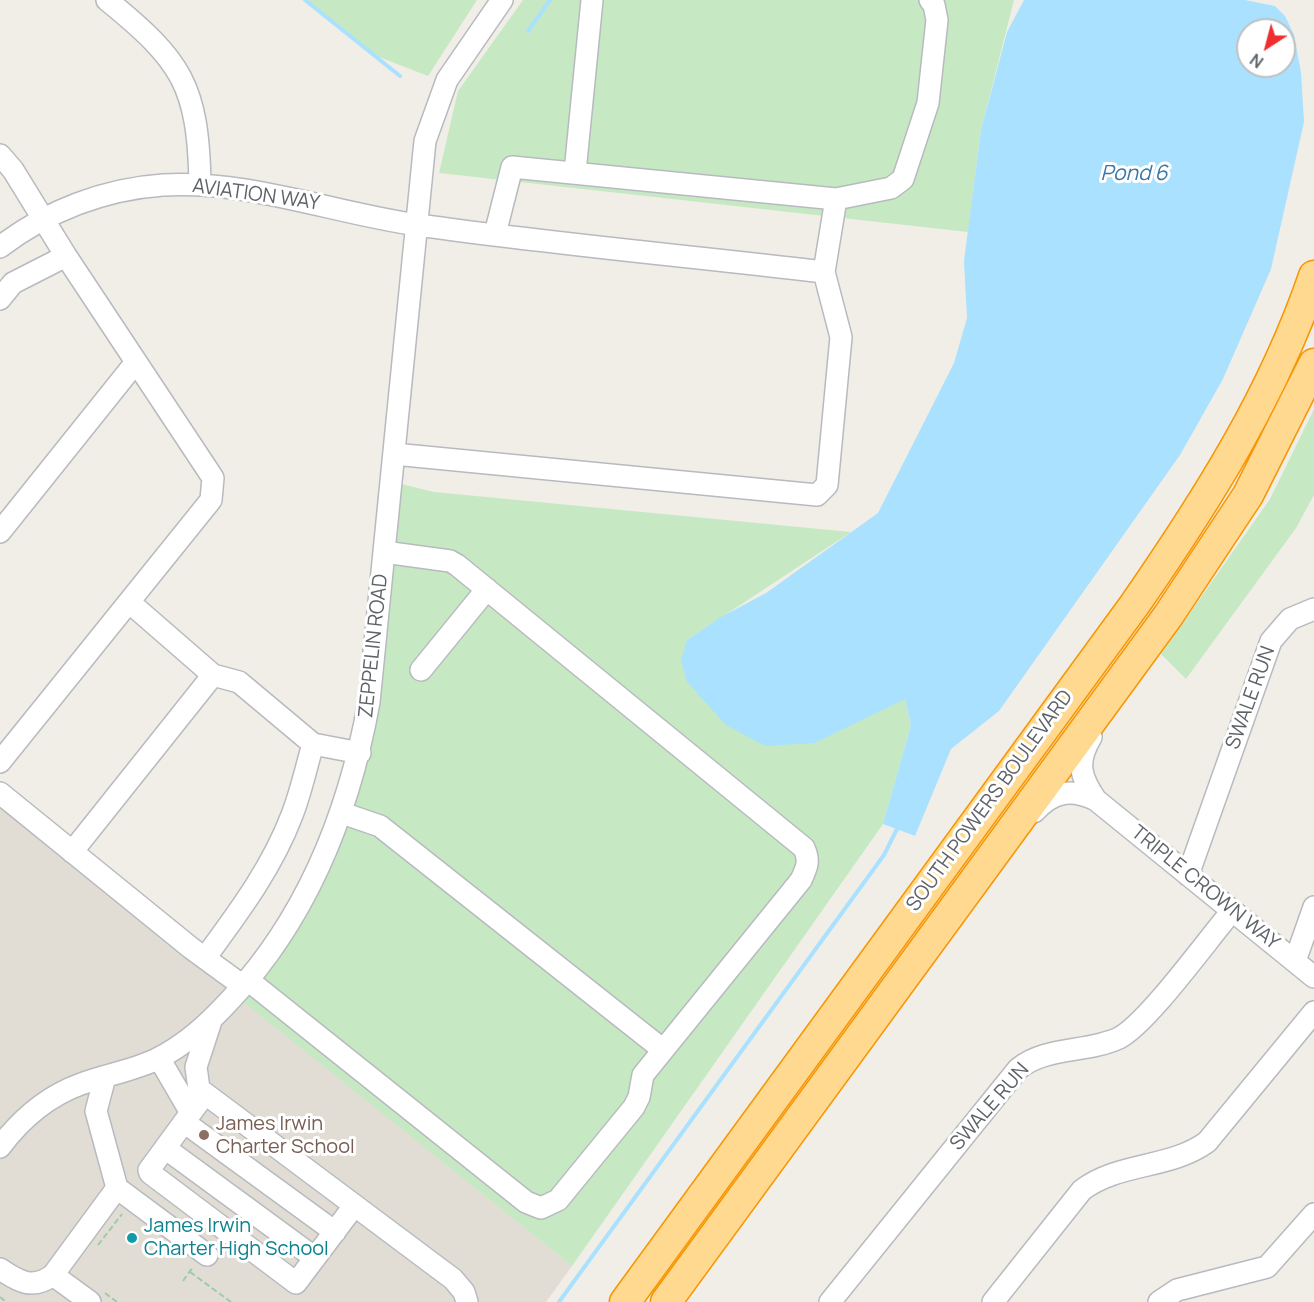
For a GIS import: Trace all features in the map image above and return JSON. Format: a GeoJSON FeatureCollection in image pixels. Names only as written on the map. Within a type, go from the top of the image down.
{"type":"FeatureCollection","features":[{"type":"Feature","properties":{"kind":"highway","name":"SOUTH POWERS BOULEVARD"},"geometry":{"type":"LineString","coordinates":[[625,1302],[1135,604],[1196,516],[1240,441],[1268,387],[1288,344],[1314,276]]}},
{"type":"Feature","properties":{"kind":"highway","name":"SOUTH POWERS BOULEVARD"},"geometry":{"type":"LineString","coordinates":[[666,1302],[1156,631],[1248,495],[1314,364]]}},
{"type":"Feature","properties":{"kind":"street"},"geometry":{"type":"LineString","coordinates":[[107,0],[154,39],[180,75],[195,115],[199,137],[200,184]]}},
{"type":"Feature","properties":{"kind":"street","name":"ZEPPELIN ROAD"},"geometry":{"type":"LineString","coordinates":[[0,1147],[22,1122],[54,1095],[159,1058],[193,1037],[211,1021],[245,983],[304,898],[322,862],[342,813],[360,753],[369,702],[423,152],[438,100],[459,59],[501,0]]}},
{"type":"Feature","properties":{"kind":"street"},"geometry":{"type":"LineString","coordinates":[[574,172],[592,0]]}},
{"type":"Feature","properties":{"kind":"street"},"geometry":{"type":"LineString","coordinates":[[495,234],[512,167],[836,199],[891,188],[903,179],[928,103],[937,20],[934,5],[930,0]]}},
{"type":"Feature","properties":{"kind":"street"},"geometry":{"type":"LineString","coordinates":[[0,155],[44,218],[66,256],[213,478],[214,491],[211,500],[0,762]]}},
{"type":"Feature","properties":{"kind":"street","name":"AVIATION WAY"},"geometry":{"type":"LineString","coordinates":[[0,246],[44,218],[79,202],[126,190],[200,184],[319,204],[416,225],[824,272]]}},
{"type":"Feature","properties":{"kind":"street"},"geometry":{"type":"LineString","coordinates":[[394,454],[818,495],[827,485],[841,337],[832,310],[824,272],[836,199]]}},
{"type":"Feature","properties":{"kind":"street"},"geometry":{"type":"LineString","coordinates":[[0,299],[13,283],[66,256]]}},
{"type":"Feature","properties":{"kind":"street"},"geometry":{"type":"LineString","coordinates":[[0,532],[136,362]]}},
{"type":"Feature","properties":{"kind":"street"},"geometry":{"type":"LineString","coordinates":[[0,793],[205,958],[245,983],[526,1202],[541,1208],[558,1200],[634,1107],[639,1097],[642,1075],[801,880],[809,858],[804,848],[450,561],[384,552]]}},
{"type":"Feature","properties":{"kind":"street"},"geometry":{"type":"LineString","coordinates":[[421,670],[487,589]]}},
{"type":"Feature","properties":{"kind":"street"},"geometry":{"type":"LineString","coordinates":[[129,602],[213,675],[239,682],[313,744],[360,753]]}},
{"type":"Feature","properties":{"kind":"street","name":"SWALE RUN"},"geometry":{"type":"LineString","coordinates":[[1188,875],[1271,641],[1290,619],[1314,609]]}},
{"type":"Feature","properties":{"kind":"street","name":"TRIPLE CROWN WAY"},"geometry":{"type":"LineString","coordinates":[[1096,800],[1081,773],[1082,751],[1156,631]]}},
{"type":"Feature","properties":{"kind":"street"},"geometry":{"type":"LineString","coordinates":[[72,852],[213,675]]}},
{"type":"Feature","properties":{"kind":"street"},"geometry":{"type":"LineString","coordinates":[[205,958],[242,907],[272,858],[292,815],[313,744]]}},
{"type":"Feature","properties":{"kind":"street","name":"TRIPLE CROWN WAY"},"geometry":{"type":"LineString","coordinates":[[960,899],[1043,802],[1068,792],[1082,793],[1096,800],[1314,977]]}},
{"type":"Feature","properties":{"kind":"street"},"geometry":{"type":"LineString","coordinates":[[342,813],[380,826],[662,1049]]}},
{"type":"Feature","properties":{"kind":"street"},"geometry":{"type":"LineString","coordinates":[[1295,961],[1314,907]]}},
{"type":"Feature","properties":{"kind":"street","name":"SWALE RUN"},"geometry":{"type":"LineString","coordinates":[[830,1302],[1018,1068],[1029,1060],[1102,1043],[1129,1032],[1232,911]]}},
{"type":"Feature","properties":{"kind":"street"},"geometry":{"type":"LineString","coordinates":[[993,1302],[1082,1190],[1108,1174],[1184,1156],[1207,1142],[1314,1012]]}},
{"type":"Feature","properties":{"kind":"street"},"geometry":{"type":"LineString","coordinates":[[211,1021],[196,1067],[199,1089],[204,1095],[453,1279],[464,1292],[467,1302]]}},
{"type":"Feature","properties":{"kind":"street"},"geometry":{"type":"LineString","coordinates":[[159,1058],[188,1117],[335,1232]]}},
{"type":"Feature","properties":{"kind":"street"},"geometry":{"type":"LineString","coordinates":[[105,1077],[96,1111],[117,1188],[201,1257]]}},
{"type":"Feature","properties":{"kind":"street"},"geometry":{"type":"LineString","coordinates":[[204,1095],[165,1148],[150,1173],[296,1282],[354,1206]]}},
{"type":"Feature","properties":{"kind":"street"},"geometry":{"type":"LineString","coordinates":[[165,1148],[315,1258]]}},
{"type":"Feature","properties":{"kind":"street"},"geometry":{"type":"LineString","coordinates":[[0,1269],[14,1279],[38,1285],[53,1275],[63,1243],[117,1188]]}},
{"type":"Feature","properties":{"kind":"street"},"geometry":{"type":"LineString","coordinates":[[1159,1302],[1177,1290],[1267,1267],[1314,1214]]}},
{"type":"Feature","properties":{"kind":"street"},"geometry":{"type":"LineString","coordinates":[[53,1275],[96,1296]]}},
{"type":"Feature","properties":{"kind":"path"},"geometry":{"type":"LineString","coordinates":[[98,1246],[125,1210]]}},
{"type":"Feature","properties":{"kind":"path"},"geometry":{"type":"LineString","coordinates":[[183,1281],[201,1257]]}},
{"type":"Feature","properties":{"kind":"path"},"geometry":{"type":"LineString","coordinates":[[189,1272],[231,1302]]}},
{"type":"Feature","properties":{"kind":"path"},"geometry":{"type":"LineString","coordinates":[[96,1296],[117,1302]]}},
{"type":"Feature","properties":{"kind":"path"},"geometry":{"type":"LineString","coordinates":[[0,1297],[6,1302]]}},
{"type":"Feature","properties":{"kind":"shaded area","name":"James Irwin Charter School"},"geometry":{"type":"Polygon","coordinates":[[[0,802],[572,1266],[546,1302],[0,1302],[0,802]]]}},
{"type":"Feature","properties":{"kind":"green space"},"geometry":{"type":"Polygon","coordinates":[[[307,0],[477,0],[428,76],[374,55],[307,0]]]}},
{"type":"Feature","properties":{"kind":"green space"},"geometry":{"type":"Polygon","coordinates":[[[523,0],[1014,0],[981,130],[968,232],[439,173],[458,91],[523,0]]]}},
{"type":"Feature","properties":{"kind":"green space"},"geometry":{"type":"Polygon","coordinates":[[[1314,409],[1314,495],[1296,528],[1186,679],[1161,654],[1270,499],[1314,409]]]}},
{"type":"Feature","properties":{"kind":"green space"},"geometry":{"type":"Polygon","coordinates":[[[401,484],[434,492],[851,532],[687,640],[815,743],[905,698],[911,725],[883,824],[572,1266],[245,1003],[264,960],[335,831],[401,484]]]}},
{"type":"Feature","properties":{"kind":"water","name":"Pond 6"},"geometry":{"type":"Polygon","coordinates":[[[1024,0],[1245,0],[1275,6],[1286,18],[1236,18],[1236,78],[1296,78],[1296,46],[1301,72],[1304,122],[1271,269],[1223,379],[1180,455],[999,711],[951,749],[915,836],[883,824],[911,725],[905,699],[815,743],[765,746],[726,725],[687,682],[681,660],[687,640],[721,617],[766,593],[878,513],[954,363],[967,318],[964,261],[981,130],[1007,32],[1024,0]]]}},
{"type":"Feature","properties":{"kind":"waterway"},"geometry":{"type":"LineString","coordinates":[[305,0],[400,76]]}},
{"type":"Feature","properties":{"kind":"waterway"},"geometry":{"type":"LineString","coordinates":[[528,31],[550,0]]}},
{"type":"Feature","properties":{"kind":"waterway"},"geometry":{"type":"LineString","coordinates":[[559,1302],[884,855],[898,827]]}},
{"type":"Feature","properties":{"kind":"place","name":"James Irwin Charter School"},"geometry":{"type":"Point","coordinates":[204,1135]}},
{"type":"Feature","properties":{"kind":"place","name":"James Irwin Charter High School"},"geometry":{"type":"Point","coordinates":[132,1238]}}]}
